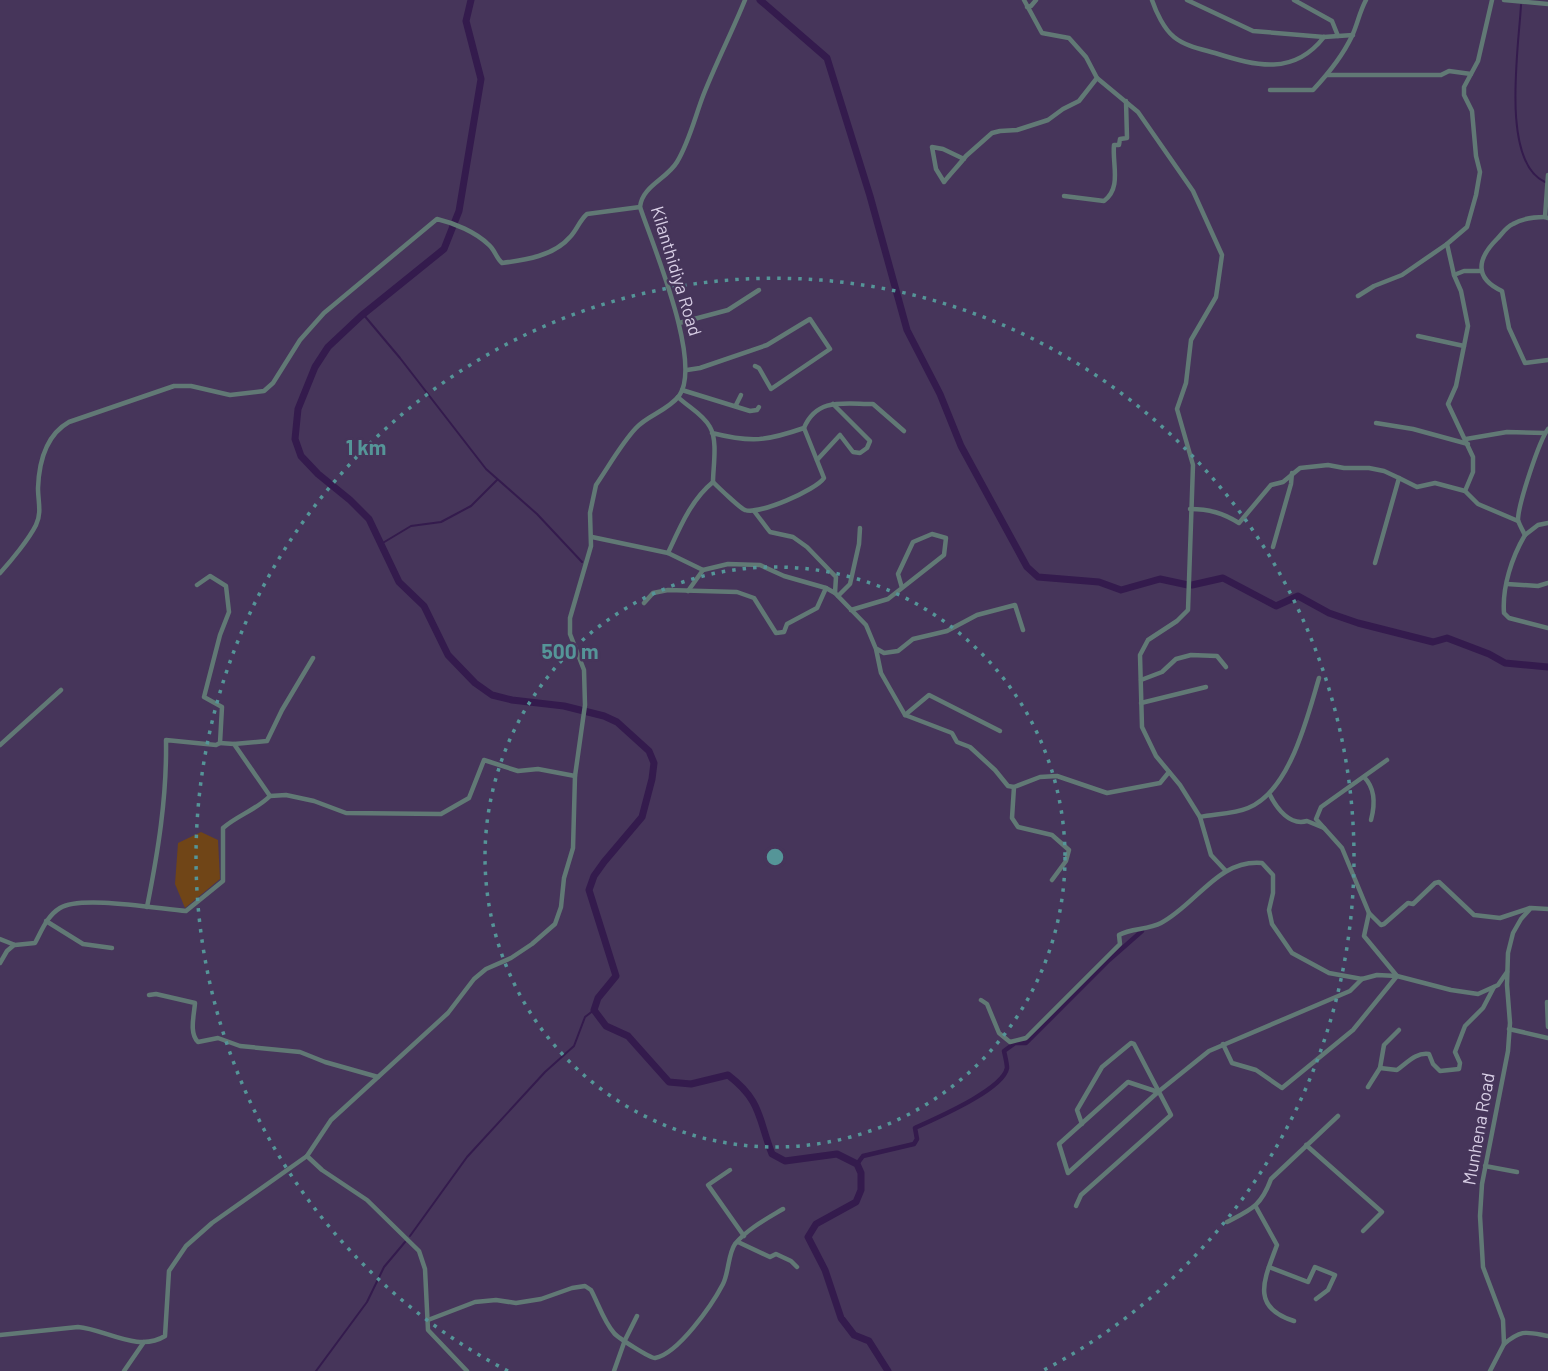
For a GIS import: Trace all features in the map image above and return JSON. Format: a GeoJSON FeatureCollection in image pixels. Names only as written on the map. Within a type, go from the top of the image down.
{"type":"FeatureCollection","features":[{"type":"Feature","properties":{"kind":"street","name":"Kilanthidiya Road"},"geometry":{"type":"LineString","coordinates":[[307,1156],[331,1120],[448,1013],[474,979],[486,969],[532,944],[555,924],[573,848],[575,776],[585,705],[584,670],[570,634],[570,618],[592,537],[590,513],[596,485],[637,426],[678,397],[687,370],[679,323],[640,207],[643,194],[670,172],[681,155],[745,0]]}},
{"type":"Feature","properties":{"kind":"street"},"geometry":{"type":"LineString","coordinates":[[1024,0],[1042,33],[1069,38],[1086,57],[1097,78],[1138,112],[1193,191],[1222,255],[1216,296],[1191,340],[1186,383],[1177,410],[1193,465],[1188,610],[1178,621],[1148,640],[1140,655],[1142,727],[1156,756],[1200,817],[1211,855],[1225,870]]}},
{"type":"Feature","properties":{"kind":"street"},"geometry":{"type":"LineString","coordinates":[[1027,6],[1031,6],[1036,0]]}},
{"type":"Feature","properties":{"kind":"street"},"geometry":{"type":"LineString","coordinates":[[1152,0],[1160,19],[1173,36],[1184,43],[1260,65],[1282,64],[1308,55],[1324,37]]}},
{"type":"Feature","properties":{"kind":"street"},"geometry":{"type":"LineString","coordinates":[[1187,0],[1253,31],[1324,37],[1353,35]]}},
{"type":"Feature","properties":{"kind":"street"},"geometry":{"type":"LineString","coordinates":[[1294,0],[1332,21],[1338,36]]}},
{"type":"Feature","properties":{"kind":"street"},"geometry":{"type":"LineString","coordinates":[[1270,90],[1313,90],[1327,75],[1353,35],[1359,10],[1366,0]]}},
{"type":"Feature","properties":{"kind":"street"},"geometry":{"type":"LineString","coordinates":[[1358,296],[1374,286],[1402,275],[1462,233],[1471,221],[1480,172],[1472,111],[1464,95],[1464,88],[1478,61],[1492,0]]}},
{"type":"Feature","properties":{"kind":"street"},"geometry":{"type":"LineString","coordinates":[[1504,0],[1548,4]]}},
{"type":"Feature","properties":{"kind":"street"},"geometry":{"type":"LineString","coordinates":[[1327,75],[1441,75],[1449,71],[1471,74]]}},
{"type":"Feature","properties":{"kind":"street"},"geometry":{"type":"LineString","coordinates":[[964,159],[932,146],[936,169],[944,182],[992,133],[1017,130],[1048,121],[1063,109],[1074,105],[1097,78]]}},
{"type":"Feature","properties":{"kind":"street"},"geometry":{"type":"LineString","coordinates":[[1065,196],[1104,201],[1114,190],[1114,145],[1119,145],[1120,139],[1127,138],[1127,112],[1124,107],[1126,101]]}},
{"type":"Feature","properties":{"kind":"street"},"geometry":{"type":"LineString","coordinates":[[1548,175],[1547,217],[1519,220],[1509,225],[1484,255],[1481,263],[1486,282],[1502,291],[1509,328],[1525,363],[1548,360]]}},
{"type":"Feature","properties":{"kind":"street"},"geometry":{"type":"LineString","coordinates":[[0,573],[36,525],[40,509],[40,471],[48,441],[58,428],[174,386],[191,386],[230,395],[264,391],[273,383],[300,340],[324,313],[437,219],[459,226],[488,243],[502,263],[550,252],[569,238],[587,214],[640,207]]}},
{"type":"Feature","properties":{"kind":"street"},"geometry":{"type":"LineString","coordinates":[[1447,243],[1468,326],[1456,386],[1448,404],[1474,463],[1465,491]]}},
{"type":"Feature","properties":{"kind":"street"},"geometry":{"type":"LineString","coordinates":[[1454,275],[1464,271],[1482,271]]}},
{"type":"Feature","properties":{"kind":"street"},"geometry":{"type":"LineString","coordinates":[[679,323],[728,310],[759,290]]}},
{"type":"Feature","properties":{"kind":"street"},"geometry":{"type":"LineString","coordinates":[[687,370],[767,345],[810,319],[830,349],[771,389],[759,368],[755,366]]}},
{"type":"Feature","properties":{"kind":"street"},"geometry":{"type":"LineString","coordinates":[[1418,336],[1464,346]]}},
{"type":"Feature","properties":{"kind":"street"},"geometry":{"type":"LineString","coordinates":[[682,390],[750,411],[759,407]]}},
{"type":"Feature","properties":{"kind":"street"},"geometry":{"type":"LineString","coordinates":[[736,405],[741,395]]}},
{"type":"Feature","properties":{"kind":"street"},"geometry":{"type":"LineString","coordinates":[[678,397],[709,426],[712,433],[713,482],[743,510],[754,511],[802,495],[821,484],[824,478],[804,428],[808,418],[827,404],[873,404],[904,431]]}},
{"type":"Feature","properties":{"kind":"street"},"geometry":{"type":"LineString","coordinates":[[817,460],[840,436],[853,452],[860,453],[867,448],[870,441],[833,404]]}},
{"type":"Feature","properties":{"kind":"street"},"geometry":{"type":"LineString","coordinates":[[1376,423],[1467,442],[1507,432],[1546,431],[1534,459],[1518,520],[1525,535]]}},
{"type":"Feature","properties":{"kind":"street"},"geometry":{"type":"LineString","coordinates":[[712,433],[743,441],[772,439],[804,428]]}},
{"type":"Feature","properties":{"kind":"street"},"geometry":{"type":"LineString","coordinates":[[1190,509],[1219,512],[1239,523],[1271,485],[1283,482],[1300,468],[1328,465],[1369,468],[1384,471],[1417,486],[1435,483],[1465,491],[1478,504],[1518,520]]}},
{"type":"Feature","properties":{"kind":"street"},"geometry":{"type":"LineString","coordinates":[[1273,547],[1292,472]]}},
{"type":"Feature","properties":{"kind":"street"},"geometry":{"type":"LineString","coordinates":[[1375,563],[1399,478]]}},
{"type":"Feature","properties":{"kind":"street"},"geometry":{"type":"LineString","coordinates":[[668,553],[685,517],[703,490],[713,482]]}},
{"type":"Feature","properties":{"kind":"street"},"geometry":{"type":"LineString","coordinates":[[754,511],[770,532],[793,537],[807,547],[836,578],[837,595]]}},
{"type":"Feature","properties":{"kind":"street"},"geometry":{"type":"LineString","coordinates":[[1548,523],[1538,525],[1525,535],[1517,549],[1507,584],[1504,613],[1509,618],[1548,628]]}},
{"type":"Feature","properties":{"kind":"street"},"geometry":{"type":"LineString","coordinates":[[837,595],[850,584],[860,528]]}},
{"type":"Feature","properties":{"kind":"street"},"geometry":{"type":"LineString","coordinates":[[851,610],[888,599],[902,588],[944,555],[947,538],[933,534],[913,542],[898,574],[902,588]]}},
{"type":"Feature","properties":{"kind":"street"},"geometry":{"type":"LineString","coordinates":[[592,537],[668,553],[703,570],[729,564],[760,565],[784,576],[826,588],[837,595],[866,625],[876,649],[881,673],[905,715],[952,733],[957,742],[970,747],[1008,786],[1014,787],[1040,776],[1057,776],[1107,793],[1160,783],[1169,772]]}},
{"type":"Feature","properties":{"kind":"street"},"geometry":{"type":"LineString","coordinates":[[688,591],[703,570]]}},
{"type":"Feature","properties":{"kind":"street"},"geometry":{"type":"LineString","coordinates":[[197,585],[210,576],[226,586],[229,612],[220,635],[204,697],[222,707],[220,743]]}},
{"type":"Feature","properties":{"kind":"street"},"geometry":{"type":"LineString","coordinates":[[1507,584],[1538,586],[1548,583]]}},
{"type":"Feature","properties":{"kind":"street"},"geometry":{"type":"LineString","coordinates":[[644,603],[653,593],[668,590],[737,592],[754,598],[776,633],[784,632],[787,624],[817,608],[826,588]]}},
{"type":"Feature","properties":{"kind":"street"},"geometry":{"type":"LineString","coordinates":[[876,649],[884,653],[898,651],[913,639],[947,631],[976,615],[1014,605],[1023,630]]}},
{"type":"Feature","properties":{"kind":"street"},"geometry":{"type":"LineString","coordinates":[[1141,680],[1162,672],[1176,659],[1191,655],[1217,656],[1226,667]]}},
{"type":"Feature","properties":{"kind":"street"},"geometry":{"type":"LineString","coordinates":[[147,907],[162,822],[167,766],[166,740],[216,745],[267,741],[313,658]]}},
{"type":"Feature","properties":{"kind":"street"},"geometry":{"type":"LineString","coordinates":[[1200,817],[1247,808],[1270,795],[1289,762],[1318,678]]}},
{"type":"Feature","properties":{"kind":"street"},"geometry":{"type":"LineString","coordinates":[[1141,703],[1206,687]]}},
{"type":"Feature","properties":{"kind":"street"},"geometry":{"type":"LineString","coordinates":[[0,745],[61,690]]}},
{"type":"Feature","properties":{"kind":"street"},"geometry":{"type":"LineString","coordinates":[[905,715],[929,695],[1000,731]]}},
{"type":"Feature","properties":{"kind":"street"},"geometry":{"type":"LineString","coordinates":[[234,744],[270,796]]}},
{"type":"Feature","properties":{"kind":"street"},"geometry":{"type":"LineString","coordinates":[[0,939],[15,945],[35,943],[46,921],[63,906],[85,902],[186,912],[223,881],[223,828],[231,821],[258,808],[270,796],[286,795],[314,801],[346,813],[441,814],[469,798],[484,760],[517,771],[538,769],[575,776]]}},
{"type":"Feature","properties":{"kind":"street"},"geometry":{"type":"LineString","coordinates":[[1387,760],[1321,807],[1316,820],[1342,848],[1369,913],[1381,925],[1408,903],[1413,904],[1439,882],[1474,915],[1500,918],[1531,908],[1548,909]]}},
{"type":"Feature","properties":{"kind":"street"},"geometry":{"type":"LineString","coordinates":[[1364,777],[1370,783],[1373,796],[1371,820]]}},
{"type":"Feature","properties":{"kind":"street"},"geometry":{"type":"LineString","coordinates":[[1014,787],[1012,818],[1018,827],[1052,835],[1069,850],[1066,861],[1052,880]]}},
{"type":"Feature","properties":{"kind":"street"},"geometry":{"type":"LineString","coordinates":[[1270,795],[1278,810],[1293,820],[1301,823],[1307,821],[1327,829]]}},
{"type":"Feature","properties":{"kind":"street"},"geometry":{"type":"LineString","coordinates":[[981,1000],[987,1004],[999,1033],[1010,1042],[1026,1038],[1120,944],[1119,935],[1158,925],[1182,910],[1225,870],[1251,862],[1262,863],[1273,875],[1269,910],[1272,924],[1292,953],[1329,973],[1362,979],[1377,975],[1397,976],[1478,994],[1498,985],[1507,972]]}},
{"type":"Feature","properties":{"kind":"street","name":"Munhena Road"},"geometry":{"type":"LineString","coordinates":[[1504,1345],[1503,1320],[1483,1266],[1480,1216],[1485,1166],[1508,1051],[1508,953],[1513,933],[1531,908]]}},
{"type":"Feature","properties":{"kind":"street"},"geometry":{"type":"LineString","coordinates":[[1369,913],[1364,936],[1397,976]]}},
{"type":"Feature","properties":{"kind":"street"},"geometry":{"type":"LineString","coordinates":[[46,921],[83,944],[113,948]]}},
{"type":"Feature","properties":{"kind":"street"},"geometry":{"type":"LineString","coordinates":[[0,963],[7,951],[15,945]]}},
{"type":"Feature","properties":{"kind":"street"},"geometry":{"type":"LineString","coordinates":[[1223,1044],[1232,1063],[1256,1070],[1282,1088],[1353,1030],[1397,976]]}},
{"type":"Feature","properties":{"kind":"street"},"geometry":{"type":"LineString","coordinates":[[1158,1092],[1128,1082],[1059,1144],[1068,1173],[1158,1092],[1209,1051],[1350,990],[1362,979]]}},
{"type":"Feature","properties":{"kind":"street"},"geometry":{"type":"LineString","coordinates":[[1380,1068],[1397,1070],[1412,1058],[1425,1053],[1429,1054],[1440,1071],[1459,1069],[1460,1063],[1455,1052],[1465,1027],[1483,1008],[1494,987]]}},
{"type":"Feature","properties":{"kind":"street"},"geometry":{"type":"LineString","coordinates":[[149,995],[156,994],[195,1003],[192,1031],[198,1042],[218,1038],[240,1046],[300,1052],[379,1077]]}},
{"type":"Feature","properties":{"kind":"street"},"geometry":{"type":"LineString","coordinates":[[1547,1002],[1548,1027]]}},
{"type":"Feature","properties":{"kind":"street"},"geometry":{"type":"LineString","coordinates":[[1509,1029],[1548,1038]]}},
{"type":"Feature","properties":{"kind":"street"},"geometry":{"type":"LineString","coordinates":[[1367,1087],[1380,1068],[1384,1045],[1399,1030]]}},
{"type":"Feature","properties":{"kind":"street"},"geometry":{"type":"LineString","coordinates":[[1076,1206],[1081,1195],[1171,1115],[1134,1044],[1131,1043],[1102,1067],[1087,1090],[1077,1110],[1082,1124]]}},
{"type":"Feature","properties":{"kind":"street"},"geometry":{"type":"LineString","coordinates":[[1227,1222],[1256,1207],[1266,1194],[1271,1180],[1338,1116]]}},
{"type":"Feature","properties":{"kind":"street"},"geometry":{"type":"LineString","coordinates":[[1306,1145],[1382,1212],[1363,1230]]}},
{"type":"Feature","properties":{"kind":"street"},"geometry":{"type":"LineString","coordinates":[[0,1335],[78,1327],[113,1337],[145,1342],[156,1341],[165,1336],[169,1271],[186,1246],[212,1223],[307,1156],[367,1200],[419,1251],[425,1269],[430,1335],[467,1371]]}},
{"type":"Feature","properties":{"kind":"street"},"geometry":{"type":"LineString","coordinates":[[1485,1166],[1517,1172]]}},
{"type":"Feature","properties":{"kind":"street"},"geometry":{"type":"LineString","coordinates":[[730,1170],[708,1185],[744,1236]]}},
{"type":"Feature","properties":{"kind":"street"},"geometry":{"type":"LineString","coordinates":[[1256,1207],[1277,1245],[1263,1284],[1266,1302],[1279,1317],[1294,1321]]}},
{"type":"Feature","properties":{"kind":"street"},"geometry":{"type":"LineString","coordinates":[[428,1320],[475,1302],[496,1300],[516,1303],[585,1286],[591,1290],[614,1333],[650,1358],[664,1354],[692,1329],[722,1287],[728,1275],[734,1244],[783,1209]]}},
{"type":"Feature","properties":{"kind":"street"},"geometry":{"type":"LineString","coordinates":[[738,1242],[771,1257],[776,1254],[797,1267]]}},
{"type":"Feature","properties":{"kind":"street"},"geometry":{"type":"LineString","coordinates":[[1269,1267],[1308,1282],[1315,1267],[1335,1275],[1328,1290],[1316,1299]]}},
{"type":"Feature","properties":{"kind":"street"},"geometry":{"type":"LineString","coordinates":[[614,1371],[637,1316]]}},
{"type":"Feature","properties":{"kind":"street"},"geometry":{"type":"LineString","coordinates":[[1490,1371],[1504,1345],[1516,1334],[1525,1331],[1548,1336]]}},
{"type":"Feature","properties":{"kind":"street"},"geometry":{"type":"LineString","coordinates":[[124,1371],[145,1342]]}},
{"type":"Feature","properties":{"kind":"shaded area"},"geometry":{"type":"Polygon","coordinates":[[[201,832],[218,840],[220,879],[185,908],[175,884],[178,843],[201,832]]]}},
{"type":"Feature","properties":{"kind":"waterway"},"geometry":{"type":"LineString","coordinates":[[471,0],[466,21],[481,79],[459,211],[444,249],[361,316],[328,347],[315,367],[298,409],[295,439],[301,456],[369,519],[399,582],[424,606],[448,655],[475,683],[492,695],[564,706],[604,716],[617,722],[649,751],[654,763],[642,817],[604,862],[594,876],[589,890],[616,976],[598,998],[594,1010],[606,1026],[628,1036],[669,1082],[691,1084],[728,1075],[753,1102],[772,1154],[785,1161],[837,1154],[857,1164],[861,1173],[861,1190],[856,1202],[816,1224],[808,1237],[825,1270],[841,1318],[854,1335],[869,1341],[888,1371]]}},
{"type":"Feature","properties":{"kind":"waterway"},"geometry":{"type":"LineString","coordinates":[[760,0],[827,58],[870,196],[907,330],[940,394],[961,446],[1027,567],[1038,577],[1099,582],[1121,590],[1160,579],[1188,585]]}},
{"type":"Feature","properties":{"kind":"waterway"},"geometry":{"type":"LineString","coordinates":[[1521,5],[1515,101],[1517,128],[1522,152],[1531,170],[1545,182]]}},
{"type":"Feature","properties":{"kind":"waterway"},"geometry":{"type":"LineString","coordinates":[[363,314],[486,469],[537,514],[582,562]]}},
{"type":"Feature","properties":{"kind":"waterway"},"geometry":{"type":"LineString","coordinates":[[381,544],[411,526],[441,522],[471,506],[497,480]]}},
{"type":"Feature","properties":{"kind":"waterway"},"geometry":{"type":"LineString","coordinates":[[1192,585],[1223,578],[1276,606],[1298,596],[1329,613],[1358,623],[1433,642],[1447,638],[1505,663],[1548,667]]}},
{"type":"Feature","properties":{"kind":"waterway"},"geometry":{"type":"LineString","coordinates":[[857,1164],[863,1156],[914,1144],[917,1139],[915,1128],[967,1103],[994,1085],[1003,1077],[1007,1068],[1004,1051],[1015,1043],[1026,1043],[1142,931]]}},
{"type":"Feature","properties":{"kind":"waterway"},"geometry":{"type":"LineString","coordinates":[[410,1236],[467,1157],[545,1072],[574,1046],[585,1017],[594,1010]]}},
{"type":"Feature","properties":{"kind":"waterway"},"geometry":{"type":"LineString","coordinates":[[316,1371],[367,1302],[384,1267],[405,1242]]}}]}
